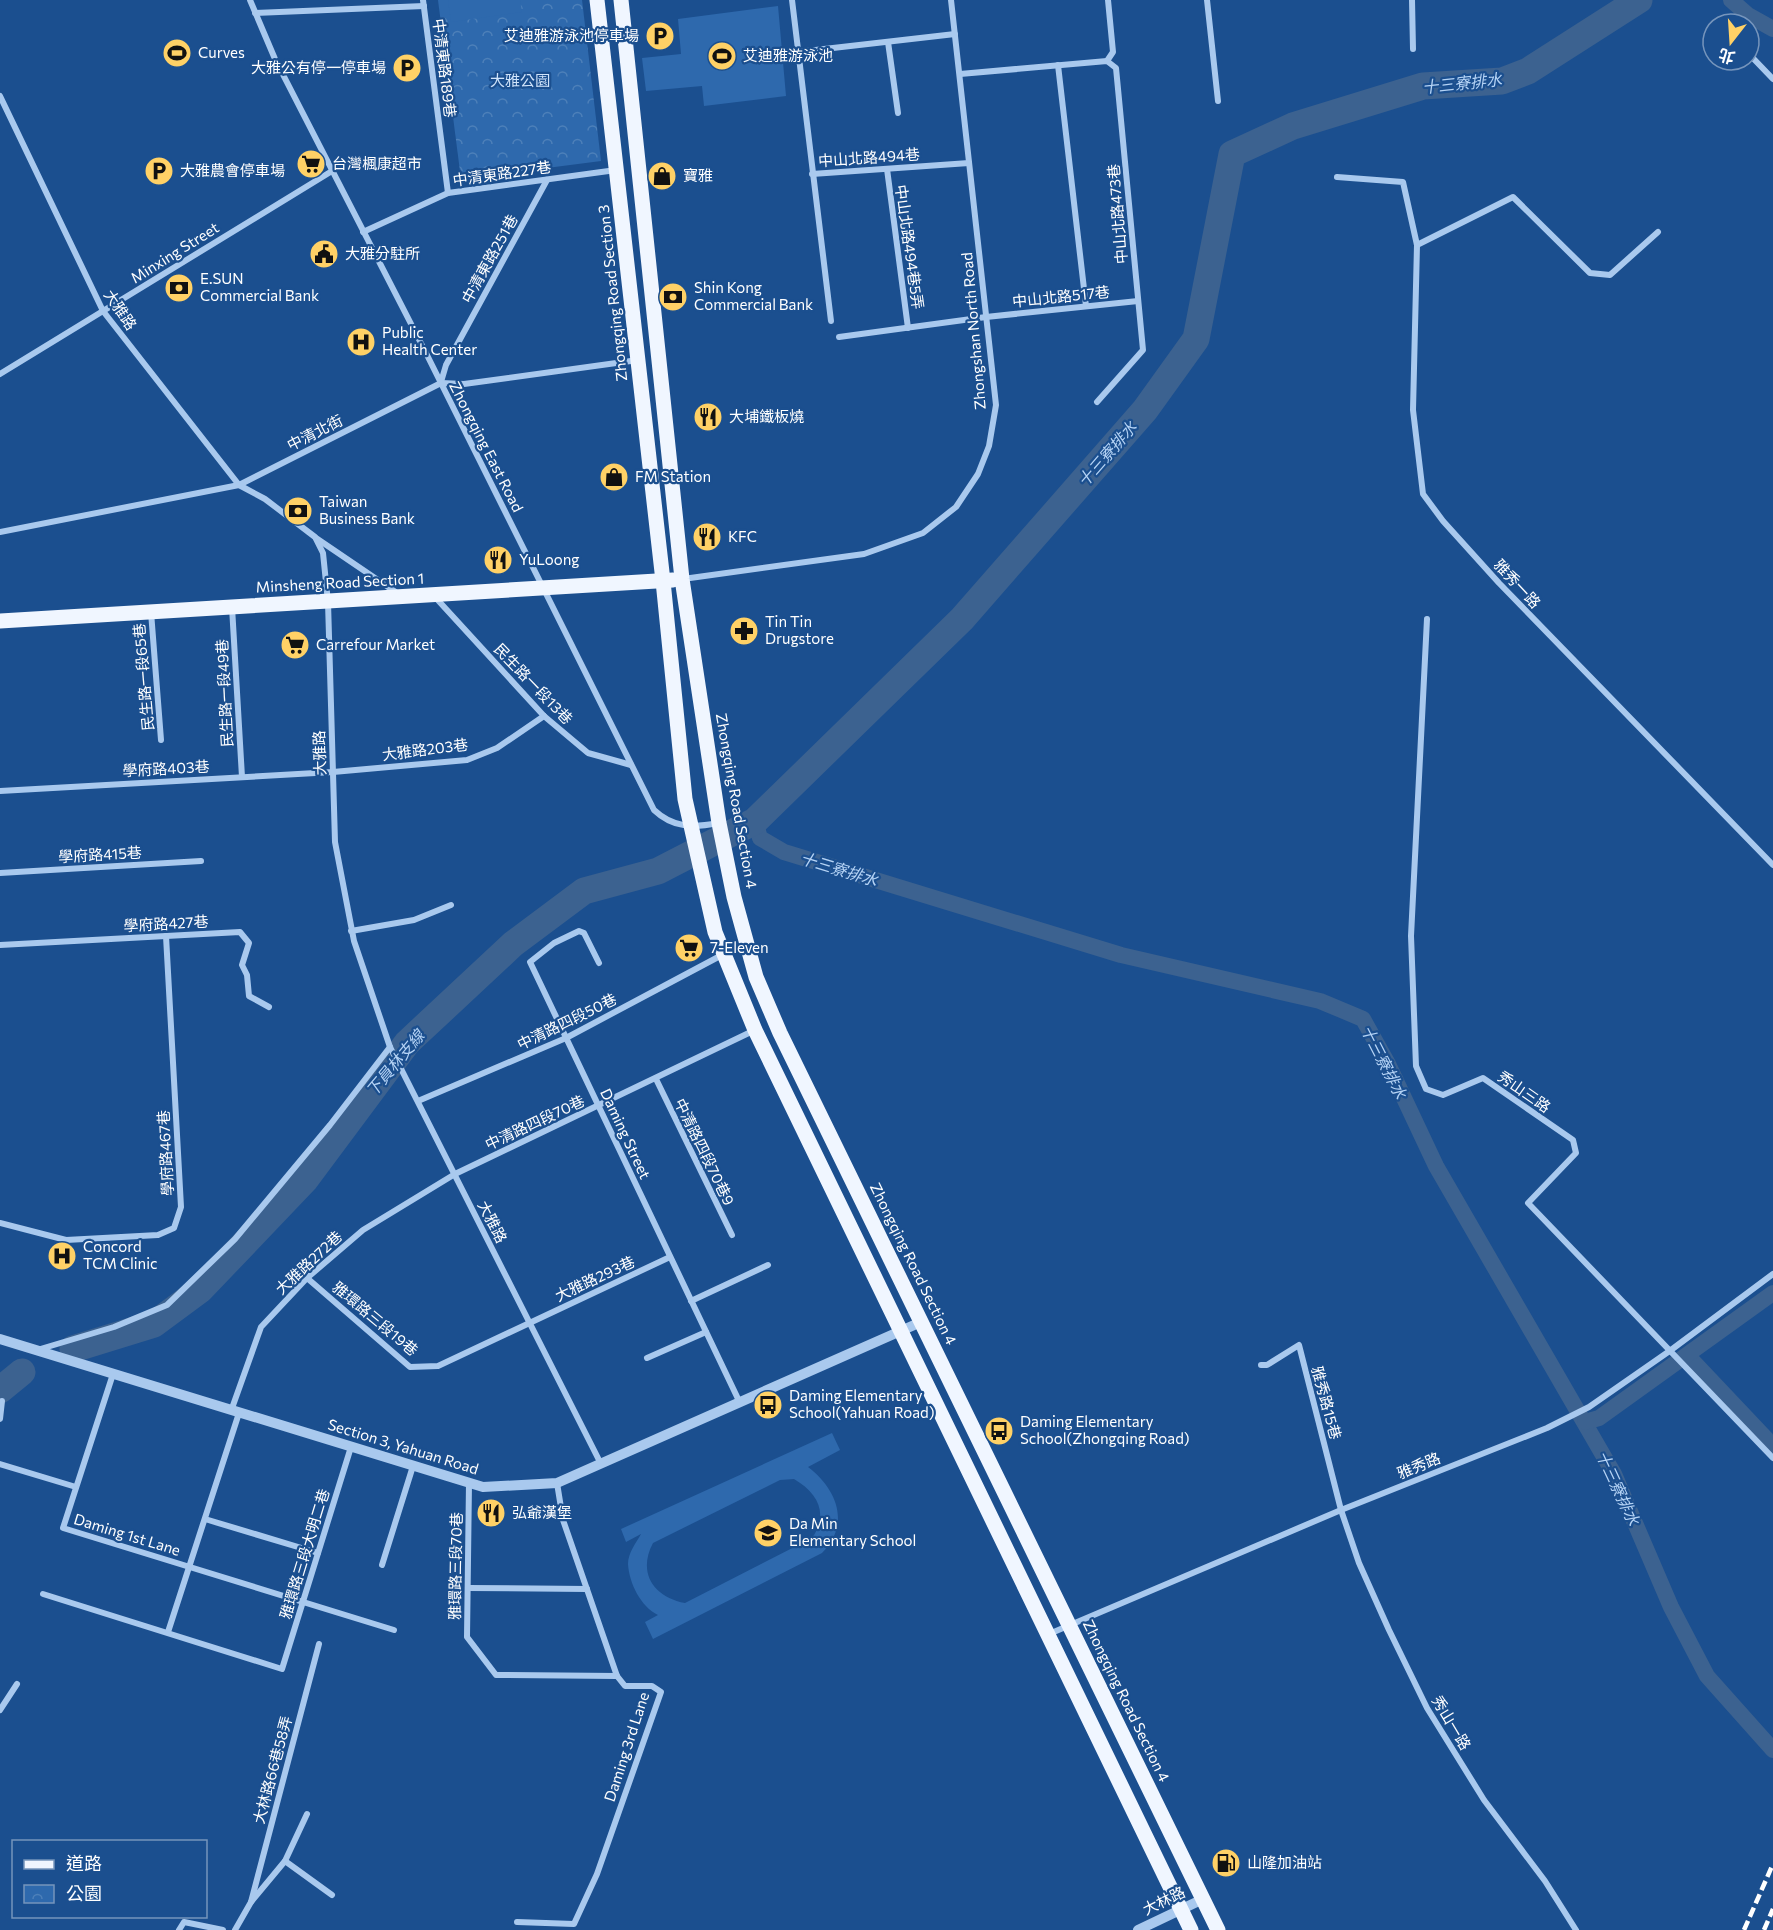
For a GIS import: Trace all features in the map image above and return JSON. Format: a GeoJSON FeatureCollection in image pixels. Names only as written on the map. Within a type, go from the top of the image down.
{"type":"FeatureCollection","features":[{"type":"Feature","properties":{"kind":"main road","name":"Zhongqing Road Section 3"},"geometry":{"type":"LineString","coordinates":[[597,0],[663,581]]}},
{"type":"Feature","properties":{"kind":"main road"},"geometry":{"type":"LineString","coordinates":[[621,0],[682,579]]}},
{"type":"Feature","properties":{"kind":"main road","name":"Minsheng Road Section 1"},"geometry":{"type":"LineString","coordinates":[[0,621],[544,590],[682,579]]}},
{"type":"Feature","properties":{"kind":"main road","name":"Zhongqing Road Section 4"},"geometry":{"type":"LineString","coordinates":[[682,579],[720,828],[756,977],[780,1033],[1218,1930]]}},
{"type":"Feature","properties":{"kind":"main road"},"geometry":{"type":"LineString","coordinates":[[663,581],[685,799],[722,955],[755,1030],[1191,1930]]}},
{"type":"Feature","properties":{"kind":"street","name":"Zhongqing East Road"},"geometry":{"type":"LineString","coordinates":[[250,0],[275,59],[441,383],[631,765],[660,815],[666,821],[694,832],[720,828]]}},
{"type":"Feature","properties":{"kind":"street"},"geometry":{"type":"LineString","coordinates":[[792,0],[812,174]]}},
{"type":"Feature","properties":{"kind":"street","name":"Zhongshan North Road"},"geometry":{"type":"LineString","coordinates":[[682,579],[864,554],[923,532],[956,507],[978,474],[988,446],[996,405],[951,0]]}},
{"type":"Feature","properties":{"kind":"street"},"geometry":{"type":"LineString","coordinates":[[960,74],[1107,61],[1113,52],[1108,0]]}},
{"type":"Feature","properties":{"kind":"street"},"geometry":{"type":"LineString","coordinates":[[1207,0],[1218,101]]}},
{"type":"Feature","properties":{"kind":"street"},"geometry":{"type":"LineString","coordinates":[[1413,0],[1413,49]]}},
{"type":"Feature","properties":{"kind":"street","name":"中清東路189巷"},"geometry":{"type":"LineString","coordinates":[[255,13],[424,3],[448,193]]}},
{"type":"Feature","properties":{"kind":"street"},"geometry":{"type":"LineString","coordinates":[[798,52],[955,34]]}},
{"type":"Feature","properties":{"kind":"street"},"geometry":{"type":"LineString","coordinates":[[888,42],[898,113]]}},
{"type":"Feature","properties":{"kind":"street","name":"中山北路473巷"},"geometry":{"type":"LineString","coordinates":[[1097,402],[1143,350],[1116,68],[1107,61]]}},
{"type":"Feature","properties":{"kind":"street"},"geometry":{"type":"LineString","coordinates":[[1058,65],[1086,306]]}},
{"type":"Feature","properties":{"kind":"street"},"geometry":{"type":"LineString","coordinates":[[1761,66],[1773,79]]}},
{"type":"Feature","properties":{"kind":"street","name":"大雅路"},"geometry":{"type":"LineString","coordinates":[[0,96],[103,311],[240,485],[265,499],[315,537],[323,553],[328,602],[335,842],[351,931],[368,988],[390,1047],[601,1464]]}},
{"type":"Feature","properties":{"kind":"street","name":"中山北路494巷"},"geometry":{"type":"LineString","coordinates":[[831,321],[812,174],[969,163]]}},
{"type":"Feature","properties":{"kind":"street","name":"中山北路494巷5弄"},"geometry":{"type":"LineString","coordinates":[[887,169],[908,328]]}},
{"type":"Feature","properties":{"kind":"street","name":"中清東路227巷"},"geometry":{"type":"LineString","coordinates":[[363,232],[448,193],[617,170]]}},
{"type":"Feature","properties":{"kind":"street","name":"Minxing Street"},"geometry":{"type":"LineString","coordinates":[[0,374],[332,171]]}},
{"type":"Feature","properties":{"kind":"street","name":"雅秀一路"},"geometry":{"type":"LineString","coordinates":[[1337,177],[1403,182],[1417,245],[1413,410],[1423,494],[1443,521],[1499,584],[1773,865]]}},
{"type":"Feature","properties":{"kind":"street","name":"中清東路251巷"},"geometry":{"type":"LineString","coordinates":[[441,383],[446,365],[547,180]]}},
{"type":"Feature","properties":{"kind":"street"},"geometry":{"type":"LineString","coordinates":[[1417,245],[1513,197],[1590,273],[1610,275],[1658,232]]}},
{"type":"Feature","properties":{"kind":"street","name":"中山北路517巷"},"geometry":{"type":"LineString","coordinates":[[839,337],[986,317],[1138,301]]}},
{"type":"Feature","properties":{"kind":"street","name":"中清北街"},"geometry":{"type":"LineString","coordinates":[[0,532],[240,485],[441,383],[464,384],[638,360]]}},
{"type":"Feature","properties":{"kind":"street"},"geometry":{"type":"LineString","coordinates":[[315,537],[402,597]]}},
{"type":"Feature","properties":{"kind":"street","name":"民生路一段13巷"},"geometry":{"type":"LineString","coordinates":[[433,596],[544,716],[588,753],[631,765]]}},
{"type":"Feature","properties":{"kind":"street","name":"民生路一段49巷"},"geometry":{"type":"LineString","coordinates":[[232,607],[242,777]]}},
{"type":"Feature","properties":{"kind":"street","name":"民生路一段65巷"},"geometry":{"type":"LineString","coordinates":[[151,612],[161,740]]}},
{"type":"Feature","properties":{"kind":"street","name":"秀山三路"},"geometry":{"type":"LineString","coordinates":[[1427,619],[1411,936],[1416,1066],[1425,1089],[1443,1095],[1483,1078],[1573,1140],[1576,1153],[1528,1203],[1773,1458]]}},
{"type":"Feature","properties":{"kind":"street","name":"大雅路203巷"},"geometry":{"type":"LineString","coordinates":[[333,772],[467,760],[497,748],[544,716]]}},
{"type":"Feature","properties":{"kind":"street","name":"學府路403巷"},"geometry":{"type":"LineString","coordinates":[[0,791],[333,772]]}},
{"type":"Feature","properties":{"kind":"street","name":"學府路415巷"},"geometry":{"type":"LineString","coordinates":[[0,873],[201,861]]}},
{"type":"Feature","properties":{"kind":"street"},"geometry":{"type":"LineString","coordinates":[[351,931],[414,920],[451,905]]}},
{"type":"Feature","properties":{"kind":"street","name":"Daming Street"},"geometry":{"type":"LineString","coordinates":[[599,963],[584,933],[579,931],[554,943],[530,962],[740,1403]]}},
{"type":"Feature","properties":{"kind":"street","name":"學府路427巷"},"geometry":{"type":"LineString","coordinates":[[0,945],[240,932],[249,943],[242,965],[247,975],[249,996],[269,1007]]}},
{"type":"Feature","properties":{"kind":"street","name":"學府路467巷"},"geometry":{"type":"LineString","coordinates":[[0,1223],[66,1240],[158,1235],[174,1228],[181,1207],[166,936]]}},
{"type":"Feature","properties":{"kind":"street","name":"中清路四段50巷"},"geometry":{"type":"LineString","coordinates":[[418,1101],[566,1038],[722,955]]}},
{"type":"Feature","properties":{"kind":"street","name":"中清路四段70巷"},"geometry":{"type":"LineString","coordinates":[[455,1174],[755,1030]]}},
{"type":"Feature","properties":{"kind":"street"},"geometry":{"type":"LineString","coordinates":[[35,1350],[114,1327],[167,1305],[235,1239],[330,1125],[390,1047]]}},
{"type":"Feature","properties":{"kind":"street","name":"中清路四段70巷9"},"geometry":{"type":"LineString","coordinates":[[656,1078],[732,1235]]}},
{"type":"Feature","properties":{"kind":"street","name":"大雅路272巷"},"geometry":{"type":"LineString","coordinates":[[235,1412],[261,1327],[307,1278],[363,1230],[455,1174]]}},
{"type":"Feature","properties":{"kind":"street","name":"大雅路293巷"},"geometry":{"type":"LineString","coordinates":[[530,1322],[670,1257]]}},
{"type":"Feature","properties":{"kind":"street"},"geometry":{"type":"LineString","coordinates":[[692,1301],[768,1265]]}},
{"type":"Feature","properties":{"kind":"street","name":"雅秀路"},"geometry":{"type":"LineString","coordinates":[[1048,1634],[1341,1510],[1547,1428],[1589,1407],[1671,1350],[1773,1274]]}},
{"type":"Feature","properties":{"kind":"street","name":"雅環路三段19巷"},"geometry":{"type":"LineString","coordinates":[[307,1278],[410,1367],[438,1366],[530,1322]]}},
{"type":"Feature","properties":{"kind":"street","name":"Section 3, Yahuan Road"},"geometry":{"type":"LineString","coordinates":[[0,1340],[483,1488],[557,1483],[921,1322]]}},
{"type":"Feature","properties":{"kind":"street"},"geometry":{"type":"LineString","coordinates":[[646,1358],[706,1332]]}},
{"type":"Feature","properties":{"kind":"street","name":"雅秀路15巷"},"geometry":{"type":"LineString","coordinates":[[1261,1365],[1267,1365],[1299,1345],[1341,1510]]}},
{"type":"Feature","properties":{"kind":"street","name":"Daming 1st Lane"},"geometry":{"type":"LineString","coordinates":[[112,1374],[63,1528],[394,1630]]}},
{"type":"Feature","properties":{"kind":"street"},"geometry":{"type":"LineString","coordinates":[[0,1419],[2,1401]]}},
{"type":"Feature","properties":{"kind":"street"},"geometry":{"type":"LineString","coordinates":[[43,1594],[168,1632],[205,1519],[235,1412]]}},
{"type":"Feature","properties":{"kind":"street","name":"雅環路三段大明二巷"},"geometry":{"type":"LineString","coordinates":[[168,1632],[282,1669],[351,1447]]}},
{"type":"Feature","properties":{"kind":"street"},"geometry":{"type":"LineString","coordinates":[[0,1464],[76,1487]]}},
{"type":"Feature","properties":{"kind":"street"},"geometry":{"type":"LineString","coordinates":[[382,1565],[413,1466]]}},
{"type":"Feature","properties":{"kind":"street","name":"雅環路三段70巷"},"geometry":{"type":"LineString","coordinates":[[469,1483],[467,1637],[496,1675],[617,1676]]}},
{"type":"Feature","properties":{"kind":"street"},"geometry":{"type":"LineString","coordinates":[[557,1483],[563,1520],[617,1676]]}},
{"type":"Feature","properties":{"kind":"street","name":"秀山一路"},"geometry":{"type":"LineString","coordinates":[[1341,1510],[1359,1563],[1427,1708],[1497,1820],[1545,1881],[1576,1930]]}},
{"type":"Feature","properties":{"kind":"street"},"geometry":{"type":"LineString","coordinates":[[205,1519],[318,1553]]}},
{"type":"Feature","properties":{"kind":"street"},"geometry":{"type":"LineString","coordinates":[[468,1588],[587,1589]]}},
{"type":"Feature","properties":{"kind":"street","name":"大林路66巷58弄"},"geometry":{"type":"LineString","coordinates":[[251,1902],[319,1644]]}},
{"type":"Feature","properties":{"kind":"street","name":"Daming 3rd Lane"},"geometry":{"type":"LineString","coordinates":[[517,1922],[573,1924],[597,1874],[661,1692],[652,1686],[625,1686],[617,1676]]}},
{"type":"Feature","properties":{"kind":"street"},"geometry":{"type":"LineString","coordinates":[[0,1710],[17,1684]]}},
{"type":"Feature","properties":{"kind":"street","name":"大林路66巷58弄"},"geometry":{"type":"LineString","coordinates":[[235,1930],[251,1902],[285,1861],[307,1814]]}},
{"type":"Feature","properties":{"kind":"street"},"geometry":{"type":"LineString","coordinates":[[285,1861],[332,1895]]}},
{"type":"Feature","properties":{"kind":"street","name":"大林路"},"geometry":{"type":"LineString","coordinates":[[1138,1930],[1203,1899]]}},
{"type":"Feature","properties":{"kind":"street"},"geometry":{"type":"LineString","coordinates":[[180,1930],[184,1922],[223,1930]]}},
{"type":"Feature","properties":{"kind":"green space","name":"大雅公園"},"geometry":{"type":"Polygon","coordinates":[[[438,0],[582,0],[601,161],[461,179],[438,0]]]}},
{"type":"Feature","properties":{"kind":"green space"},"geometry":{"type":"Polygon","coordinates":[[[448,0],[520,0],[522,12],[451,22],[448,0]]]}},
{"type":"Feature","properties":{"kind":"green space","name":"艾迪雅游泳池"},"geometry":{"type":"Polygon","coordinates":[[[778,6],[786,96],[704,106],[702,86],[646,91],[642,58],[681,54],[678,19],[778,6]]]}},
{"type":"Feature","properties":{"kind":"green space"},"geometry":{"type":"Polygon","coordinates":[[[832,1433],[840,1450],[808,1467],[826,1486],[837,1507],[836,1530],[831,1542],[822,1553],[653,1639],[645,1622],[658,1615],[646,1606],[637,1594],[628,1564],[631,1552],[641,1534],[626,1542],[621,1529],[832,1433]],[[794,1479],[780,1480],[653,1543],[647,1564],[651,1582],[665,1595],[685,1603],[812,1538],[820,1521],[820,1512],[815,1497],[794,1479]]]}},
{"type":"Feature","properties":{"kind":"waterway","name":"十三寮排水"},"geometry":{"type":"LineString","coordinates":[[73,1349],[154,1324],[200,1290],[305,1180],[407,1043],[513,944],[584,891],[658,871],[755,821],[962,619],[1145,410],[1196,339],[1232,154],[1293,126],[1423,86],[1502,81],[1528,71],[1639,0]]}},
{"type":"Feature","properties":{"kind":"waterway"},"geometry":{"type":"LineString","coordinates":[[1731,0],[1748,15],[1773,29]]}},
{"type":"Feature","properties":{"kind":"waterway","name":"十三寮排水"},"geometry":{"type":"LineString","coordinates":[[755,821],[760,838],[784,852],[1121,955],[1320,1001],[1363,1019],[1388,1064],[1436,1166],[1614,1474],[1671,1607],[1707,1676],[1773,1750]]}},
{"type":"Feature","properties":{"kind":"waterway"},"geometry":{"type":"LineString","coordinates":[[1585,1422],[1599,1418],[1773,1293]]}},
{"type":"Feature","properties":{"kind":"waterway"},"geometry":{"type":"LineString","coordinates":[[1688,1356],[1773,1446]]}},
{"type":"Feature","properties":{"kind":"waterway","name":"下員林支線"},"geometry":{"type":"LineString","coordinates":[[0,1390],[22,1372]]}},
{"type":"Feature","properties":{"kind":"railway"},"geometry":{"type":"LineString","coordinates":[[1744,1930],[1773,1864]]}},
{"type":"Feature","properties":{"kind":"railway"},"geometry":{"type":"LineString","coordinates":[[1764,1930],[1773,1909]]}},
{"type":"Feature","properties":{"kind":"place","name":"艾迪雅游泳池停車場"},"geometry":{"type":"Point","coordinates":[660,36]}},
{"type":"Feature","properties":{"kind":"place","name":"Curves"},"geometry":{"type":"Point","coordinates":[177,53]}},
{"type":"Feature","properties":{"kind":"place","name":"艾迪雅游泳池"},"geometry":{"type":"Point","coordinates":[722,56]}},
{"type":"Feature","properties":{"kind":"place","name":"大雅公有停一停車場"},"geometry":{"type":"Point","coordinates":[407,68]}},
{"type":"Feature","properties":{"kind":"place","name":"台灣楓康超市"},"geometry":{"type":"Point","coordinates":[311,164]}},
{"type":"Feature","properties":{"kind":"place","name":"大雅農會停車場"},"geometry":{"type":"Point","coordinates":[159,171]}},
{"type":"Feature","properties":{"kind":"place","name":"寶雅"},"geometry":{"type":"Point","coordinates":[662,176]}},
{"type":"Feature","properties":{"kind":"place","name":"大雅分駐所"},"geometry":{"type":"Point","coordinates":[324,254]}},
{"type":"Feature","properties":{"kind":"place","name":"E.SUN Commercial Bank"},"geometry":{"type":"Point","coordinates":[179,288]}},
{"type":"Feature","properties":{"kind":"place","name":"Shin Kong Commercial Bank"},"geometry":{"type":"Point","coordinates":[673,297]}},
{"type":"Feature","properties":{"kind":"place","name":"Public Health Center"},"geometry":{"type":"Point","coordinates":[361,342]}},
{"type":"Feature","properties":{"kind":"place","name":"大埔鐵板燒"},"geometry":{"type":"Point","coordinates":[708,417]}},
{"type":"Feature","properties":{"kind":"place","name":"FM Station"},"geometry":{"type":"Point","coordinates":[614,477]}},
{"type":"Feature","properties":{"kind":"place","name":"Taiwan Business Bank"},"geometry":{"type":"Point","coordinates":[298,511]}},
{"type":"Feature","properties":{"kind":"place","name":"KFC"},"geometry":{"type":"Point","coordinates":[707,537]}},
{"type":"Feature","properties":{"kind":"place","name":"YuLoong"},"geometry":{"type":"Point","coordinates":[498,560]}},
{"type":"Feature","properties":{"kind":"place","name":"Tin Tin Drugstore"},"geometry":{"type":"Point","coordinates":[744,631]}},
{"type":"Feature","properties":{"kind":"place","name":"Carrefour Market"},"geometry":{"type":"Point","coordinates":[295,645]}},
{"type":"Feature","properties":{"kind":"place","name":"7-Eleven"},"geometry":{"type":"Point","coordinates":[689,948]}},
{"type":"Feature","properties":{"kind":"place","name":"Concord TCM Clinic"},"geometry":{"type":"Point","coordinates":[62,1256]}},
{"type":"Feature","properties":{"kind":"place","name":"Daming Elementary School(Yahuan Road)"},"geometry":{"type":"Point","coordinates":[768,1405]}},
{"type":"Feature","properties":{"kind":"place","name":"Daming Elementary School(Zhongqing Road)"},"geometry":{"type":"Point","coordinates":[999,1431]}},
{"type":"Feature","properties":{"kind":"place","name":"弘爺漢堡"},"geometry":{"type":"Point","coordinates":[491,1513]}},
{"type":"Feature","properties":{"kind":"place","name":"Da Min Elementary School"},"geometry":{"type":"Point","coordinates":[768,1533]}},
{"type":"Feature","properties":{"kind":"place","name":"山隆加油站"},"geometry":{"type":"Point","coordinates":[1226,1863]}}]}
